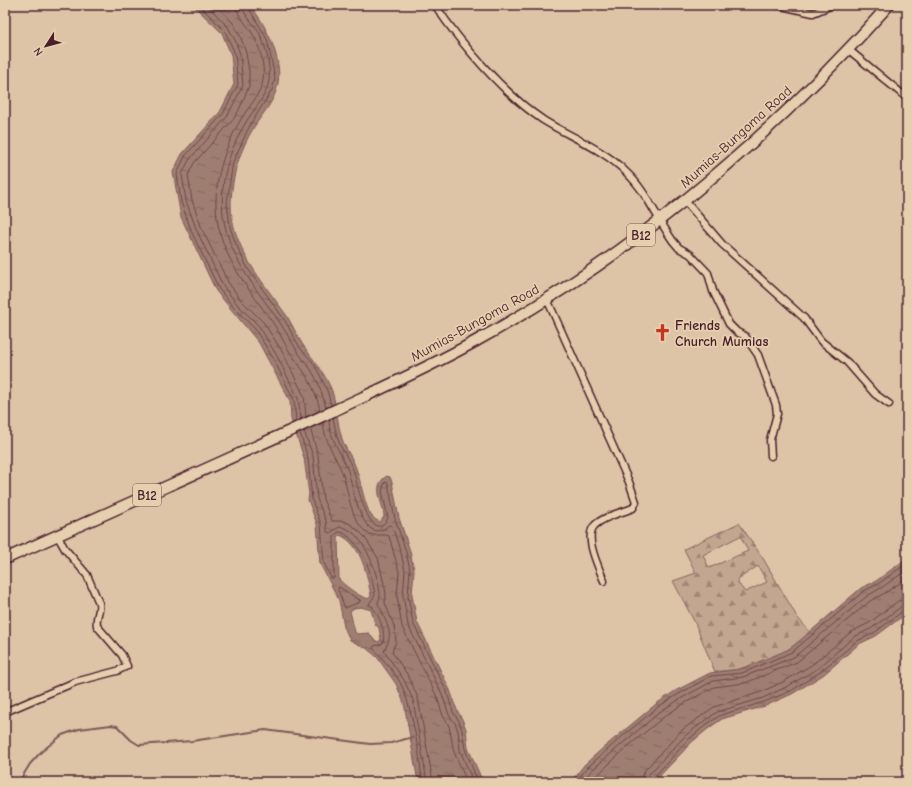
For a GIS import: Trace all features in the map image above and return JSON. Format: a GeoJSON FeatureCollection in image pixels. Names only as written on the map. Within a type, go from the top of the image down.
{"type":"FeatureCollection","features":[{"type":"Feature","properties":{"kind":"highway","name":"Mumias-Bungoma Road"},"geometry":{"type":"LineString","coordinates":[[5,559],[348,404],[476,342],[547,299],[660,222],[686,202],[748,147],[849,50],[889,5]]}},
{"type":"Feature","properties":{"kind":"street"},"geometry":{"type":"LineString","coordinates":[[435,5],[461,40],[527,108],[543,120],[603,155],[628,173],[639,187],[660,222],[677,246],[690,254],[708,273],[713,291],[729,324],[737,332],[745,336],[758,355],[776,405],[776,416],[770,440],[771,456]]}},
{"type":"Feature","properties":{"kind":"street"},"geometry":{"type":"LineString","coordinates":[[777,5],[792,10],[812,12],[832,5]]}},
{"type":"Feature","properties":{"kind":"street"},"geometry":{"type":"LineString","coordinates":[[849,50],[907,98]]}},
{"type":"Feature","properties":{"kind":"street"},"geometry":{"type":"LineString","coordinates":[[686,202],[722,244],[801,315],[821,341],[847,362],[875,394],[889,404]]}},
{"type":"Feature","properties":{"kind":"street"},"geometry":{"type":"LineString","coordinates":[[547,299],[629,482],[636,502],[632,508],[594,525],[590,532],[592,552],[604,581]]}},
{"type":"Feature","properties":{"kind":"street"},"geometry":{"type":"LineString","coordinates":[[5,712],[74,682],[117,671],[127,666],[115,646],[97,626],[96,620],[100,607],[87,575],[61,545],[56,536]]}},
{"type":"Feature","properties":{"kind":"green space"},"geometry":{"type":"Polygon","coordinates":[[[739,523],[764,560],[797,617],[810,632],[787,650],[770,659],[739,669],[715,672],[695,623],[673,581],[696,573],[684,549],[739,523]],[[738,537],[703,555],[709,568],[748,551],[741,537],[738,537]],[[758,566],[738,579],[738,583],[745,592],[767,582],[758,566]]]}},
{"type":"Feature","properties":{"kind":"water"},"geometry":{"type":"Polygon","coordinates":[[[193,5],[250,5],[268,34],[277,57],[279,69],[274,96],[249,136],[235,172],[231,202],[232,218],[236,234],[258,277],[287,316],[301,342],[323,373],[332,391],[342,439],[355,464],[369,512],[372,517],[380,522],[384,517],[379,495],[379,485],[387,476],[390,477],[399,518],[410,551],[414,570],[412,595],[417,622],[450,690],[462,719],[466,729],[468,748],[483,782],[418,782],[404,703],[396,684],[377,657],[366,648],[350,640],[344,627],[339,600],[320,564],[317,524],[308,500],[309,494],[304,458],[291,419],[290,401],[259,343],[216,291],[181,217],[173,172],[182,154],[220,112],[234,84],[231,55],[222,33],[193,5]],[[340,535],[338,537],[339,579],[355,593],[368,598],[371,596],[368,579],[362,561],[354,546],[340,535]],[[361,607],[354,608],[350,611],[355,632],[357,634],[369,633],[374,640],[379,642],[381,639],[379,628],[375,624],[371,610],[361,607]]]}},
{"type":"Feature","properties":{"kind":"water"},"geometry":{"type":"Polygon","coordinates":[[[907,558],[907,613],[876,636],[859,644],[823,675],[792,694],[765,706],[722,719],[692,742],[654,782],[571,782],[584,765],[603,748],[656,704],[675,691],[710,673],[741,669],[790,649],[861,588],[876,581],[907,558]]]}},
{"type":"Feature","properties":{"kind":"waterway"},"geometry":{"type":"LineString","coordinates":[[19,782],[30,764],[41,752],[62,735],[79,729],[111,725],[117,726],[131,740],[139,745],[192,741],[265,730],[370,744],[391,743],[413,737]]}},
{"type":"Feature","properties":{"kind":"place","name":"Friends Church Mumias"},"geometry":{"type":"Point","coordinates":[662,333]}}]}
